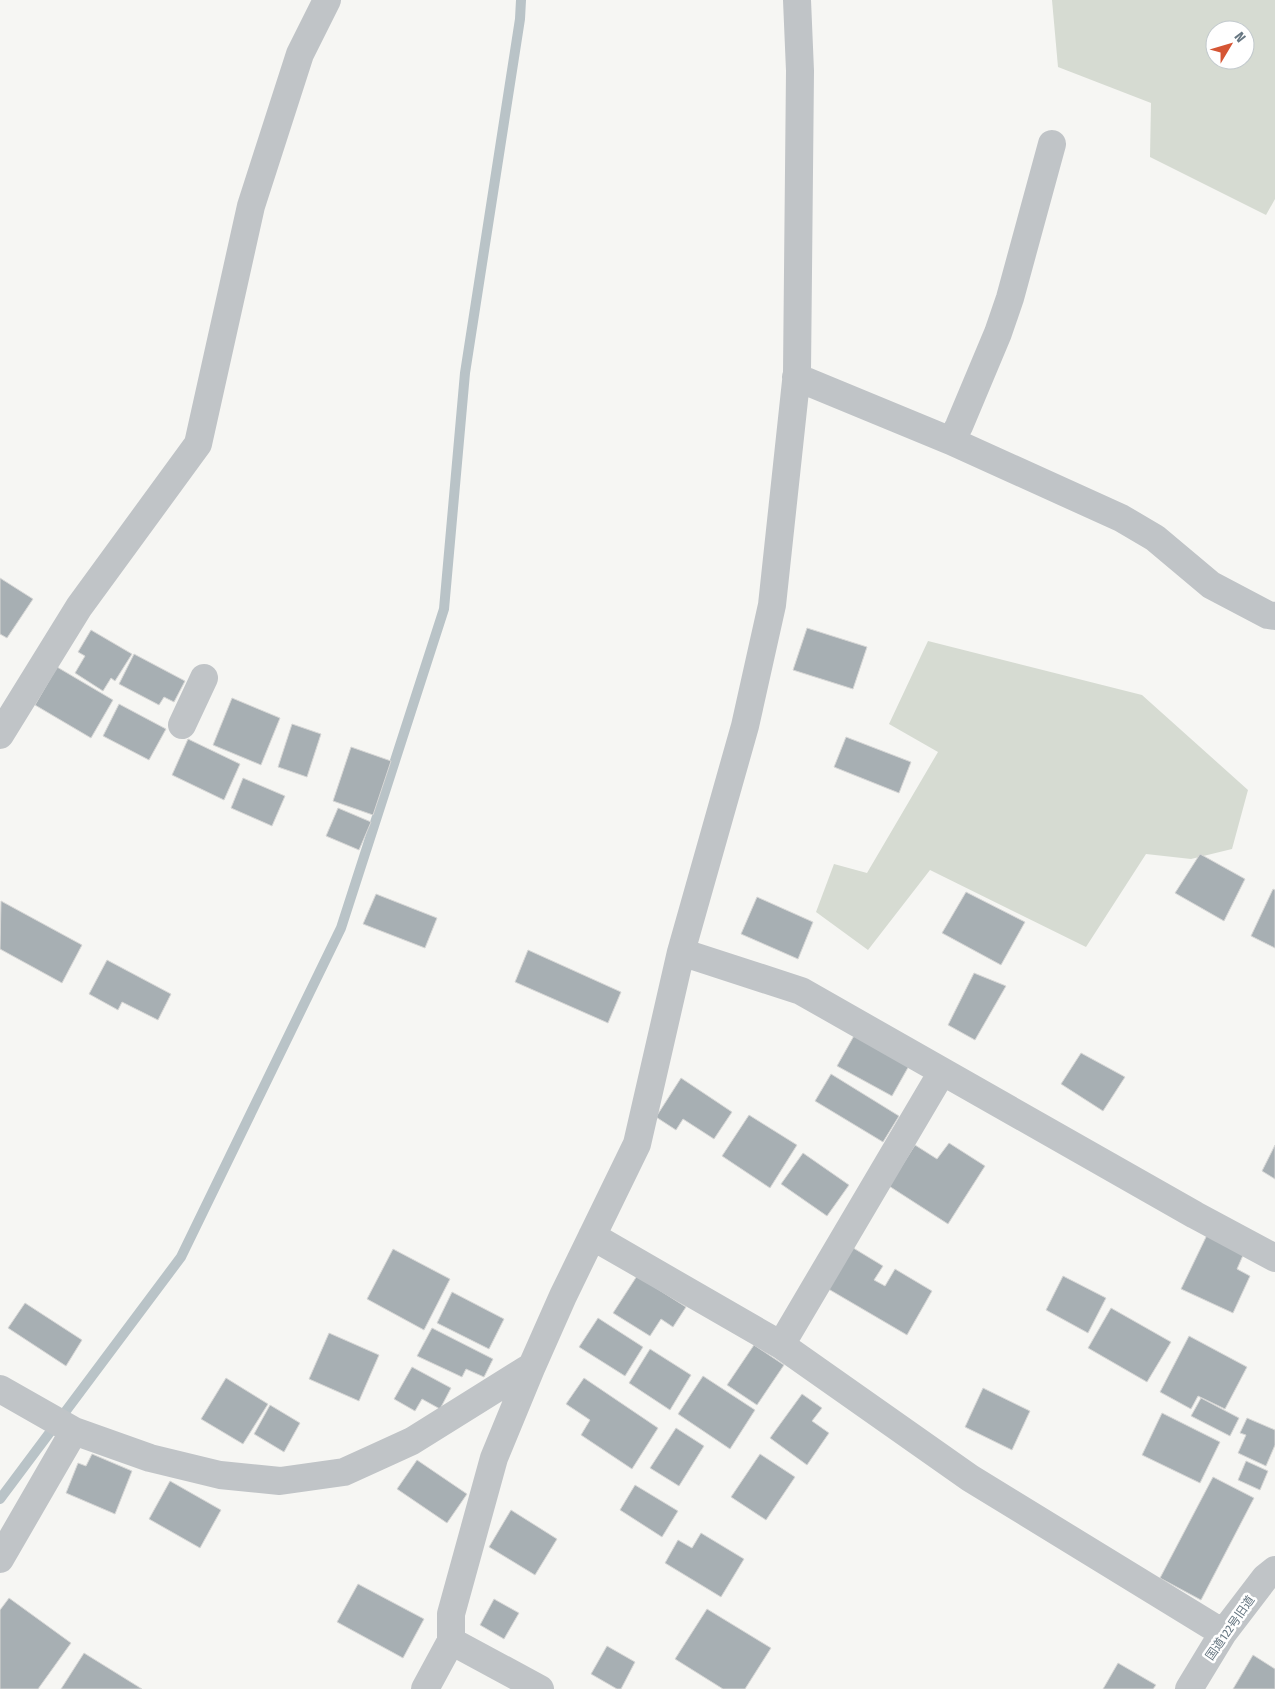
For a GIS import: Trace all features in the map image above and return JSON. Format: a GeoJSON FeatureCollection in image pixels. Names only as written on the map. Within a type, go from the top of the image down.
{"type":"FeatureCollection","features":[{"type":"Feature","properties":{"kind":"street"},"geometry":{"type":"LineString","coordinates":[[0,735],[79,607],[198,444],[251,206],[300,54],[327,0]]}},
{"type":"Feature","properties":{"kind":"street"},"geometry":{"type":"LineString","coordinates":[[425,1689],[451,1641],[451,1614],[494,1458],[532,1366],[637,1144],[681,952],[745,726],[772,605],[796,377],[800,71],[797,0]]}},
{"type":"Feature","properties":{"kind":"street"},"geometry":{"type":"LineString","coordinates":[[950,441],[959,426],[998,333],[1010,298],[1052,144]]}},
{"type":"Feature","properties":{"kind":"street"},"geometry":{"type":"LineString","coordinates":[[796,377],[950,441],[1121,518],[1155,538],[1211,585],[1268,615],[1275,616]]}},
{"type":"Feature","properties":{"kind":"street"},"geometry":{"type":"LineString","coordinates":[[182,725],[204,678]]}},
{"type":"Feature","properties":{"kind":"street"},"geometry":{"type":"LineString","coordinates":[[681,952],[801,991],[1195,1215],[1275,1258]]}},
{"type":"Feature","properties":{"kind":"street"},"geometry":{"type":"LineString","coordinates":[[780,1345],[942,1072]]}},
{"type":"Feature","properties":{"kind":"street"},"geometry":{"type":"LineString","coordinates":[[592,1236],[780,1345],[970,1478],[1223,1633]]}},
{"type":"Feature","properties":{"kind":"street"},"geometry":{"type":"LineString","coordinates":[[0,1389],[74,1431],[150,1458],[220,1475],[280,1481],[344,1472],[412,1441],[532,1366]]}},
{"type":"Feature","properties":{"kind":"street"},"geometry":{"type":"LineString","coordinates":[[0,1559],[74,1431]]}},
{"type":"Feature","properties":{"kind":"street","name":"国道122号旧道"},"geometry":{"type":"LineString","coordinates":[[1189,1689],[1223,1633],[1265,1578],[1275,1570]]}},
{"type":"Feature","properties":{"kind":"street"},"geometry":{"type":"LineString","coordinates":[[451,1641],[540,1689]]}},
{"type":"Feature","properties":{"kind":"shaded area"},"geometry":{"type":"Polygon","coordinates":[[[1052,0],[1275,0],[1275,199],[1266,215],[1150,157],[1151,103],[1058,67],[1052,0]]]}},
{"type":"Feature","properties":{"kind":"shaded area"},"geometry":{"type":"Polygon","coordinates":[[[928,641],[1142,695],[1248,790],[1232,849],[1191,859],[1146,854],[1086,947],[930,870],[868,950],[816,912],[834,864],[867,873],[938,752],[889,724],[928,641]]]}},
{"type":"Feature","properties":{"kind":"building"},"geometry":{"type":"Polygon","coordinates":[[[0,578],[33,599],[7,638],[0,634],[0,578]]]}},
{"type":"Feature","properties":{"kind":"building"},"geometry":{"type":"Polygon","coordinates":[[[807,628],[867,647],[853,689],[793,670],[807,628]]]}},
{"type":"Feature","properties":{"kind":"building"},"geometry":{"type":"Polygon","coordinates":[[[91,630],[132,654],[115,681],[111,678],[103,691],[75,673],[85,656],[78,652],[91,630]]]}},
{"type":"Feature","properties":{"kind":"building"},"geometry":{"type":"Polygon","coordinates":[[[134,654],[185,681],[174,702],[164,697],[159,705],[119,684],[134,654]]]}},
{"type":"Feature","properties":{"kind":"building"},"geometry":{"type":"Polygon","coordinates":[[[57,667],[113,700],[91,738],[35,705],[57,667]]]}},
{"type":"Feature","properties":{"kind":"building"},"geometry":{"type":"Polygon","coordinates":[[[232,698],[280,718],[261,765],[213,745],[232,698]]]}},
{"type":"Feature","properties":{"kind":"building"},"geometry":{"type":"Polygon","coordinates":[[[119,704],[166,729],[149,760],[103,736],[119,704]]]}},
{"type":"Feature","properties":{"kind":"building"},"geometry":{"type":"Polygon","coordinates":[[[292,724],[321,734],[307,777],[278,767],[292,724]]]}},
{"type":"Feature","properties":{"kind":"building"},"geometry":{"type":"Polygon","coordinates":[[[846,737],[911,762],[899,793],[834,767],[846,737]]]}},
{"type":"Feature","properties":{"kind":"building"},"geometry":{"type":"Polygon","coordinates":[[[188,739],[240,764],[224,800],[172,775],[188,739]]]}},
{"type":"Feature","properties":{"kind":"building"},"geometry":{"type":"Polygon","coordinates":[[[351,747],[391,761],[373,815],[333,801],[351,747]]]}},
{"type":"Feature","properties":{"kind":"building"},"geometry":{"type":"Polygon","coordinates":[[[243,778],[285,796],[272,826],[231,808],[243,778]]]}},
{"type":"Feature","properties":{"kind":"building"},"geometry":{"type":"Polygon","coordinates":[[[338,808],[371,822],[359,850],[326,836],[338,808]]]}},
{"type":"Feature","properties":{"kind":"building"},"geometry":{"type":"Polygon","coordinates":[[[1200,854],[1245,879],[1224,921],[1175,893],[1200,854]]]}},
{"type":"Feature","properties":{"kind":"building"},"geometry":{"type":"Polygon","coordinates":[[[1273,889],[1275,890],[1275,948],[1251,936],[1273,889]]]}},
{"type":"Feature","properties":{"kind":"building"},"geometry":{"type":"Polygon","coordinates":[[[966,892],[1025,922],[1001,965],[942,933],[966,892]]]}},
{"type":"Feature","properties":{"kind":"building"},"geometry":{"type":"Polygon","coordinates":[[[376,894],[437,918],[425,948],[363,924],[376,894]]]}},
{"type":"Feature","properties":{"kind":"building"},"geometry":{"type":"Polygon","coordinates":[[[757,897],[813,922],[798,959],[741,934],[757,897]]]}},
{"type":"Feature","properties":{"kind":"building"},"geometry":{"type":"Polygon","coordinates":[[[1,901],[82,945],[62,983],[0,949],[1,901]]]}},
{"type":"Feature","properties":{"kind":"building"},"geometry":{"type":"Polygon","coordinates":[[[528,950],[621,992],[608,1023],[515,982],[528,950]]]}},
{"type":"Feature","properties":{"kind":"building"},"geometry":{"type":"Polygon","coordinates":[[[107,960],[171,994],[158,1020],[122,1002],[118,1010],[89,994],[107,960]]]}},
{"type":"Feature","properties":{"kind":"building"},"geometry":{"type":"Polygon","coordinates":[[[974,973],[1006,986],[975,1040],[948,1025],[974,973]]]}},
{"type":"Feature","properties":{"kind":"building"},"geometry":{"type":"Polygon","coordinates":[[[855,1034],[910,1064],[892,1096],[837,1066],[855,1034]]]}},
{"type":"Feature","properties":{"kind":"building"},"geometry":{"type":"Polygon","coordinates":[[[1081,1053],[1125,1077],[1103,1111],[1061,1084],[1081,1053]]]}},
{"type":"Feature","properties":{"kind":"building"},"geometry":{"type":"Polygon","coordinates":[[[831,1074],[899,1116],[883,1142],[815,1101],[831,1074]]]}},
{"type":"Feature","properties":{"kind":"building"},"geometry":{"type":"Polygon","coordinates":[[[681,1078],[732,1112],[714,1139],[683,1119],[676,1130],[656,1117],[681,1078]]]}},
{"type":"Feature","properties":{"kind":"building"},"geometry":{"type":"Polygon","coordinates":[[[749,1115],[797,1145],[770,1188],[722,1156],[749,1115]]]}},
{"type":"Feature","properties":{"kind":"building"},"geometry":{"type":"Polygon","coordinates":[[[949,1143],[985,1166],[948,1224],[889,1186],[915,1145],[937,1159],[949,1143]]]}},
{"type":"Feature","properties":{"kind":"building"},"geometry":{"type":"Polygon","coordinates":[[[1275,1145],[1275,1179],[1262,1171],[1275,1145]]]}},
{"type":"Feature","properties":{"kind":"building"},"geometry":{"type":"Polygon","coordinates":[[[803,1153],[849,1185],[827,1216],[781,1184],[803,1153]]]}},
{"type":"Feature","properties":{"kind":"building"},"geometry":{"type":"Polygon","coordinates":[[[1207,1235],[1244,1253],[1237,1269],[1250,1276],[1233,1313],[1181,1289],[1207,1235]]]}},
{"type":"Feature","properties":{"kind":"building"},"geometry":{"type":"Polygon","coordinates":[[[850,1246],[883,1266],[874,1280],[885,1286],[895,1269],[932,1291],[907,1335],[825,1287],[850,1246]]]}},
{"type":"Feature","properties":{"kind":"building"},"geometry":{"type":"Polygon","coordinates":[[[393,1249],[450,1279],[424,1330],[367,1299],[393,1249]]]}},
{"type":"Feature","properties":{"kind":"building"},"geometry":{"type":"Polygon","coordinates":[[[637,1276],[686,1307],[673,1327],[661,1319],[650,1336],[613,1313],[637,1276]]]}},
{"type":"Feature","properties":{"kind":"building"},"geometry":{"type":"Polygon","coordinates":[[[1063,1276],[1106,1298],[1088,1333],[1046,1310],[1063,1276]]]}},
{"type":"Feature","properties":{"kind":"building"},"geometry":{"type":"Polygon","coordinates":[[[452,1292],[504,1319],[489,1349],[437,1323],[452,1292]]]}},
{"type":"Feature","properties":{"kind":"building"},"geometry":{"type":"Polygon","coordinates":[[[25,1303],[82,1340],[66,1366],[8,1328],[25,1303]]]}},
{"type":"Feature","properties":{"kind":"building"},"geometry":{"type":"Polygon","coordinates":[[[1111,1308],[1171,1342],[1147,1382],[1088,1348],[1111,1308]]]}},
{"type":"Feature","properties":{"kind":"building"},"geometry":{"type":"Polygon","coordinates":[[[598,1318],[643,1347],[625,1376],[579,1347],[598,1318]]]}},
{"type":"Feature","properties":{"kind":"building"},"geometry":{"type":"Polygon","coordinates":[[[432,1328],[493,1359],[484,1377],[466,1369],[462,1377],[417,1356],[432,1328]]]}},
{"type":"Feature","properties":{"kind":"building"},"geometry":{"type":"Polygon","coordinates":[[[329,1333],[379,1355],[359,1401],[309,1379],[329,1333]]]}},
{"type":"Feature","properties":{"kind":"building"},"geometry":{"type":"Polygon","coordinates":[[[1189,1336],[1247,1367],[1225,1409],[1198,1396],[1191,1409],[1160,1392],[1189,1336]]]}},
{"type":"Feature","properties":{"kind":"building"},"geometry":{"type":"Polygon","coordinates":[[[754,1345],[784,1365],[757,1405],[727,1385],[754,1345]]]}},
{"type":"Feature","properties":{"kind":"building"},"geometry":{"type":"Polygon","coordinates":[[[650,1349],[691,1375],[670,1410],[629,1383],[650,1349]]]}},
{"type":"Feature","properties":{"kind":"building"},"geometry":{"type":"Polygon","coordinates":[[[412,1367],[451,1388],[440,1409],[422,1399],[415,1411],[394,1399],[412,1367]]]}},
{"type":"Feature","properties":{"kind":"building"},"geometry":{"type":"Polygon","coordinates":[[[703,1376],[755,1410],[730,1449],[678,1414],[703,1376]]]}},
{"type":"Feature","properties":{"kind":"building"},"geometry":{"type":"Polygon","coordinates":[[[226,1378],[268,1404],[243,1444],[201,1419],[226,1378]]]}},
{"type":"Feature","properties":{"kind":"building"},"geometry":{"type":"Polygon","coordinates":[[[584,1378],[658,1428],[632,1469],[581,1435],[590,1420],[566,1404],[584,1378]]]}},
{"type":"Feature","properties":{"kind":"building"},"geometry":{"type":"Polygon","coordinates":[[[983,1388],[1030,1411],[1012,1450],[965,1427],[983,1388]]]}},
{"type":"Feature","properties":{"kind":"building"},"geometry":{"type":"Polygon","coordinates":[[[802,1394],[822,1408],[812,1421],[829,1433],[807,1465],[770,1438],[802,1394]]]}},
{"type":"Feature","properties":{"kind":"building"},"geometry":{"type":"Polygon","coordinates":[[[1201,1398],[1239,1418],[1230,1436],[1191,1416],[1201,1398]]]}},
{"type":"Feature","properties":{"kind":"building"},"geometry":{"type":"Polygon","coordinates":[[[270,1405],[300,1423],[284,1452],[254,1434],[270,1405]]]}},
{"type":"Feature","properties":{"kind":"building"},"geometry":{"type":"Polygon","coordinates":[[[1162,1413],[1220,1442],[1200,1483],[1142,1455],[1162,1413]]]}},
{"type":"Feature","properties":{"kind":"building"},"geometry":{"type":"Polygon","coordinates":[[[1247,1418],[1275,1430],[1275,1445],[1266,1466],[1238,1453],[1246,1435],[1240,1433],[1247,1418]]]}},
{"type":"Feature","properties":{"kind":"building"},"geometry":{"type":"Polygon","coordinates":[[[676,1428],[704,1446],[679,1486],[650,1468],[676,1428]]]}},
{"type":"Feature","properties":{"kind":"building"},"geometry":{"type":"Polygon","coordinates":[[[92,1454],[132,1471],[115,1514],[66,1493],[78,1463],[86,1466],[92,1454]]]}},
{"type":"Feature","properties":{"kind":"building"},"geometry":{"type":"Polygon","coordinates":[[[760,1454],[795,1477],[766,1520],[731,1497],[760,1454]]]}},
{"type":"Feature","properties":{"kind":"building"},"geometry":{"type":"Polygon","coordinates":[[[417,1460],[467,1494],[447,1523],[397,1489],[417,1460]]]}},
{"type":"Feature","properties":{"kind":"building"},"geometry":{"type":"Polygon","coordinates":[[[1246,1461],[1268,1471],[1260,1490],[1238,1480],[1246,1461]]]}},
{"type":"Feature","properties":{"kind":"building"},"geometry":{"type":"Polygon","coordinates":[[[1213,1477],[1254,1498],[1201,1600],[1160,1578],[1213,1477]]]}},
{"type":"Feature","properties":{"kind":"building"},"geometry":{"type":"Polygon","coordinates":[[[170,1481],[221,1510],[200,1548],[149,1519],[170,1481]]]}},
{"type":"Feature","properties":{"kind":"building"},"geometry":{"type":"Polygon","coordinates":[[[635,1485],[678,1511],[662,1537],[620,1510],[635,1485]]]}},
{"type":"Feature","properties":{"kind":"building"},"geometry":{"type":"Polygon","coordinates":[[[511,1510],[557,1539],[535,1575],[489,1547],[511,1510]]]}},
{"type":"Feature","properties":{"kind":"building"},"geometry":{"type":"Polygon","coordinates":[[[701,1533],[744,1559],[721,1597],[665,1563],[678,1540],[692,1548],[701,1533]]]}},
{"type":"Feature","properties":{"kind":"building"},"geometry":{"type":"Polygon","coordinates":[[[358,1584],[424,1619],[403,1658],[337,1622],[358,1584]]]}},
{"type":"Feature","properties":{"kind":"building"},"geometry":{"type":"Polygon","coordinates":[[[9,1598],[71,1643],[38,1689],[0,1689],[0,1610],[9,1598]]]}},
{"type":"Feature","properties":{"kind":"building"},"geometry":{"type":"Polygon","coordinates":[[[494,1599],[519,1613],[504,1639],[480,1625],[494,1599]]]}},
{"type":"Feature","properties":{"kind":"building"},"geometry":{"type":"Polygon","coordinates":[[[707,1609],[771,1648],[745,1689],[723,1689],[675,1659],[707,1609]]]}},
{"type":"Feature","properties":{"kind":"building"},"geometry":{"type":"Polygon","coordinates":[[[607,1646],[635,1662],[621,1689],[617,1689],[591,1674],[607,1646]]]}},
{"type":"Feature","properties":{"kind":"building"},"geometry":{"type":"Polygon","coordinates":[[[84,1653],[142,1689],[61,1689],[84,1653]]]}},
{"type":"Feature","properties":{"kind":"building"},"geometry":{"type":"Polygon","coordinates":[[[1253,1655],[1275,1669],[1275,1689],[1233,1689],[1253,1655]]]}},
{"type":"Feature","properties":{"kind":"building"},"geometry":{"type":"Polygon","coordinates":[[[1118,1663],[1156,1685],[1153,1689],[1103,1689],[1118,1663]]]}},
{"type":"Feature","properties":{"kind":"waterway"},"geometry":{"type":"LineString","coordinates":[[0,1499],[181,1257],[341,928],[444,609],[465,373],[520,19],[521,0]]}}]}
